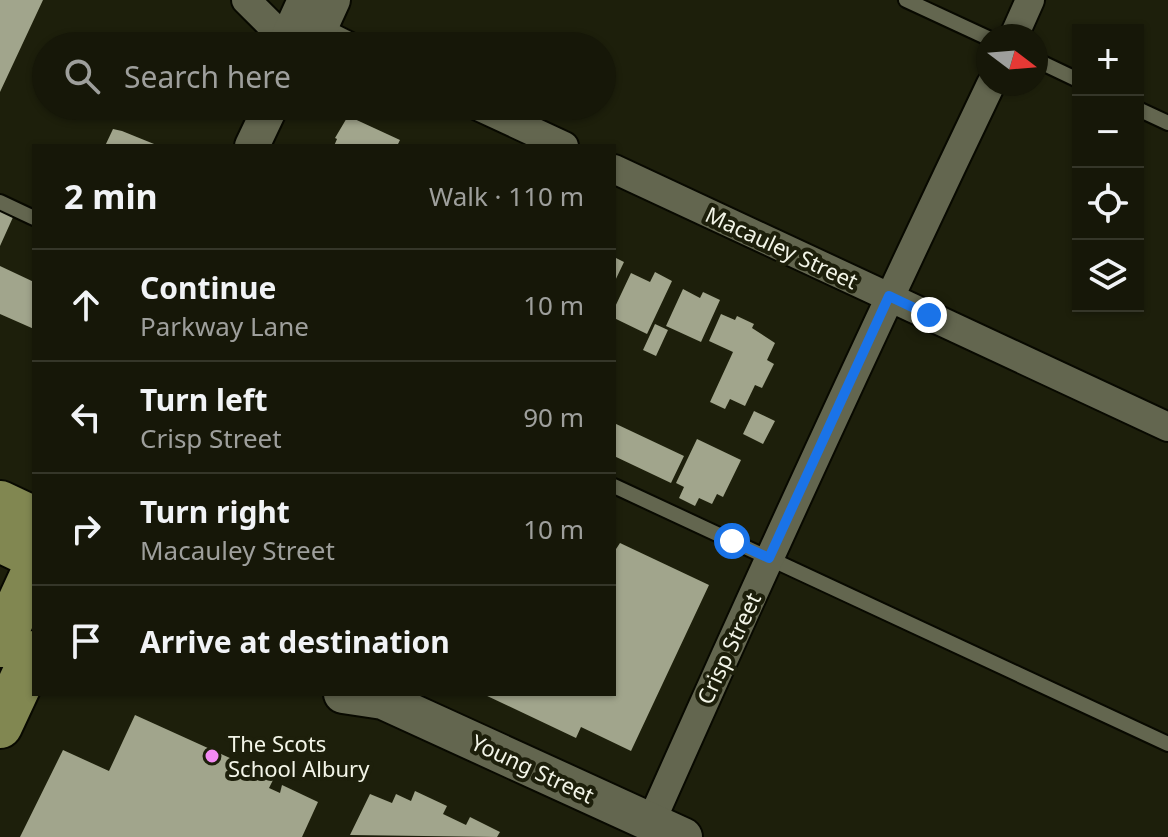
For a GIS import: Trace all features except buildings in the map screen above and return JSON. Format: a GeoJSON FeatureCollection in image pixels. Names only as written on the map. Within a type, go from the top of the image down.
{"type":"FeatureCollection","features":[{"type":"Feature","properties":{"kind":"main road"},"geometry":{"type":"LineString","coordinates":[[0,503],[32,518]]}},
{"type":"Feature","properties":{"kind":"main road"},"geometry":{"type":"LineString","coordinates":[[0,540],[32,555]]}},
{"type":"Feature","properties":{"kind":"main road"},"geometry":{"type":"LineString","coordinates":[[0,645],[32,575]]}},
{"type":"Feature","properties":{"kind":"main road"},"geometry":{"type":"LineString","coordinates":[[0,726],[32,657]]}},
{"type":"Feature","properties":{"kind":"main road","name":"Young Street"},"geometry":{"type":"LineString","coordinates":[[380,697],[667,829]]}},
{"type":"Feature","properties":{"kind":"street"},"geometry":{"type":"LineString","coordinates":[[246,0],[271,25],[286,32]]}},
{"type":"Feature","properties":{"kind":"street"},"geometry":{"type":"LineString","coordinates":[[305,0],[308,32]]}},
{"type":"Feature","properties":{"kind":"street"},"geometry":{"type":"LineString","coordinates":[[315,32],[333,0]]}},
{"type":"Feature","properties":{"kind":"street"},"geometry":{"type":"LineString","coordinates":[[1019,24],[1030,0]]}},
{"type":"Feature","properties":{"kind":"street","name":"Crisp Street"},"geometry":{"type":"LineString","coordinates":[[667,829],[769,558],[985,96]]}},
{"type":"Feature","properties":{"kind":"street"},"geometry":{"type":"LineString","coordinates":[[253,144],[264,120]]}},
{"type":"Feature","properties":{"kind":"street"},"geometry":{"type":"LineString","coordinates":[[508,120],[560,144]]}},
{"type":"Feature","properties":{"kind":"street","name":"Macauley Street"},"geometry":{"type":"LineString","coordinates":[[616,170],[1168,427]]}},
{"type":"Feature","properties":{"kind":"lane"},"geometry":{"type":"LineString","coordinates":[[906,0],[976,32]]}},
{"type":"Feature","properties":{"kind":"lane"},"geometry":{"type":"LineString","coordinates":[[1048,66],[1072,77]]}},
{"type":"Feature","properties":{"kind":"lane"},"geometry":{"type":"LineString","coordinates":[[1144,112],[1168,123]]}},
{"type":"Feature","properties":{"kind":"lane"},"geometry":{"type":"LineString","coordinates":[[0,202],[32,217]]}},
{"type":"Feature","properties":{"kind":"lane"},"geometry":{"type":"LineString","coordinates":[[616,487],[1168,744]]}},
{"type":"Feature","properties":{"kind":"place","name":"The Scots School Albury"},"geometry":{"type":"Point","coordinates":[212,756]}},
{"type":"Feature","properties":{"kind":"route"},"geometry":{"type":"LineString","coordinates":[[732,541],[769,558],[889,296],[929,315]]}}]}
